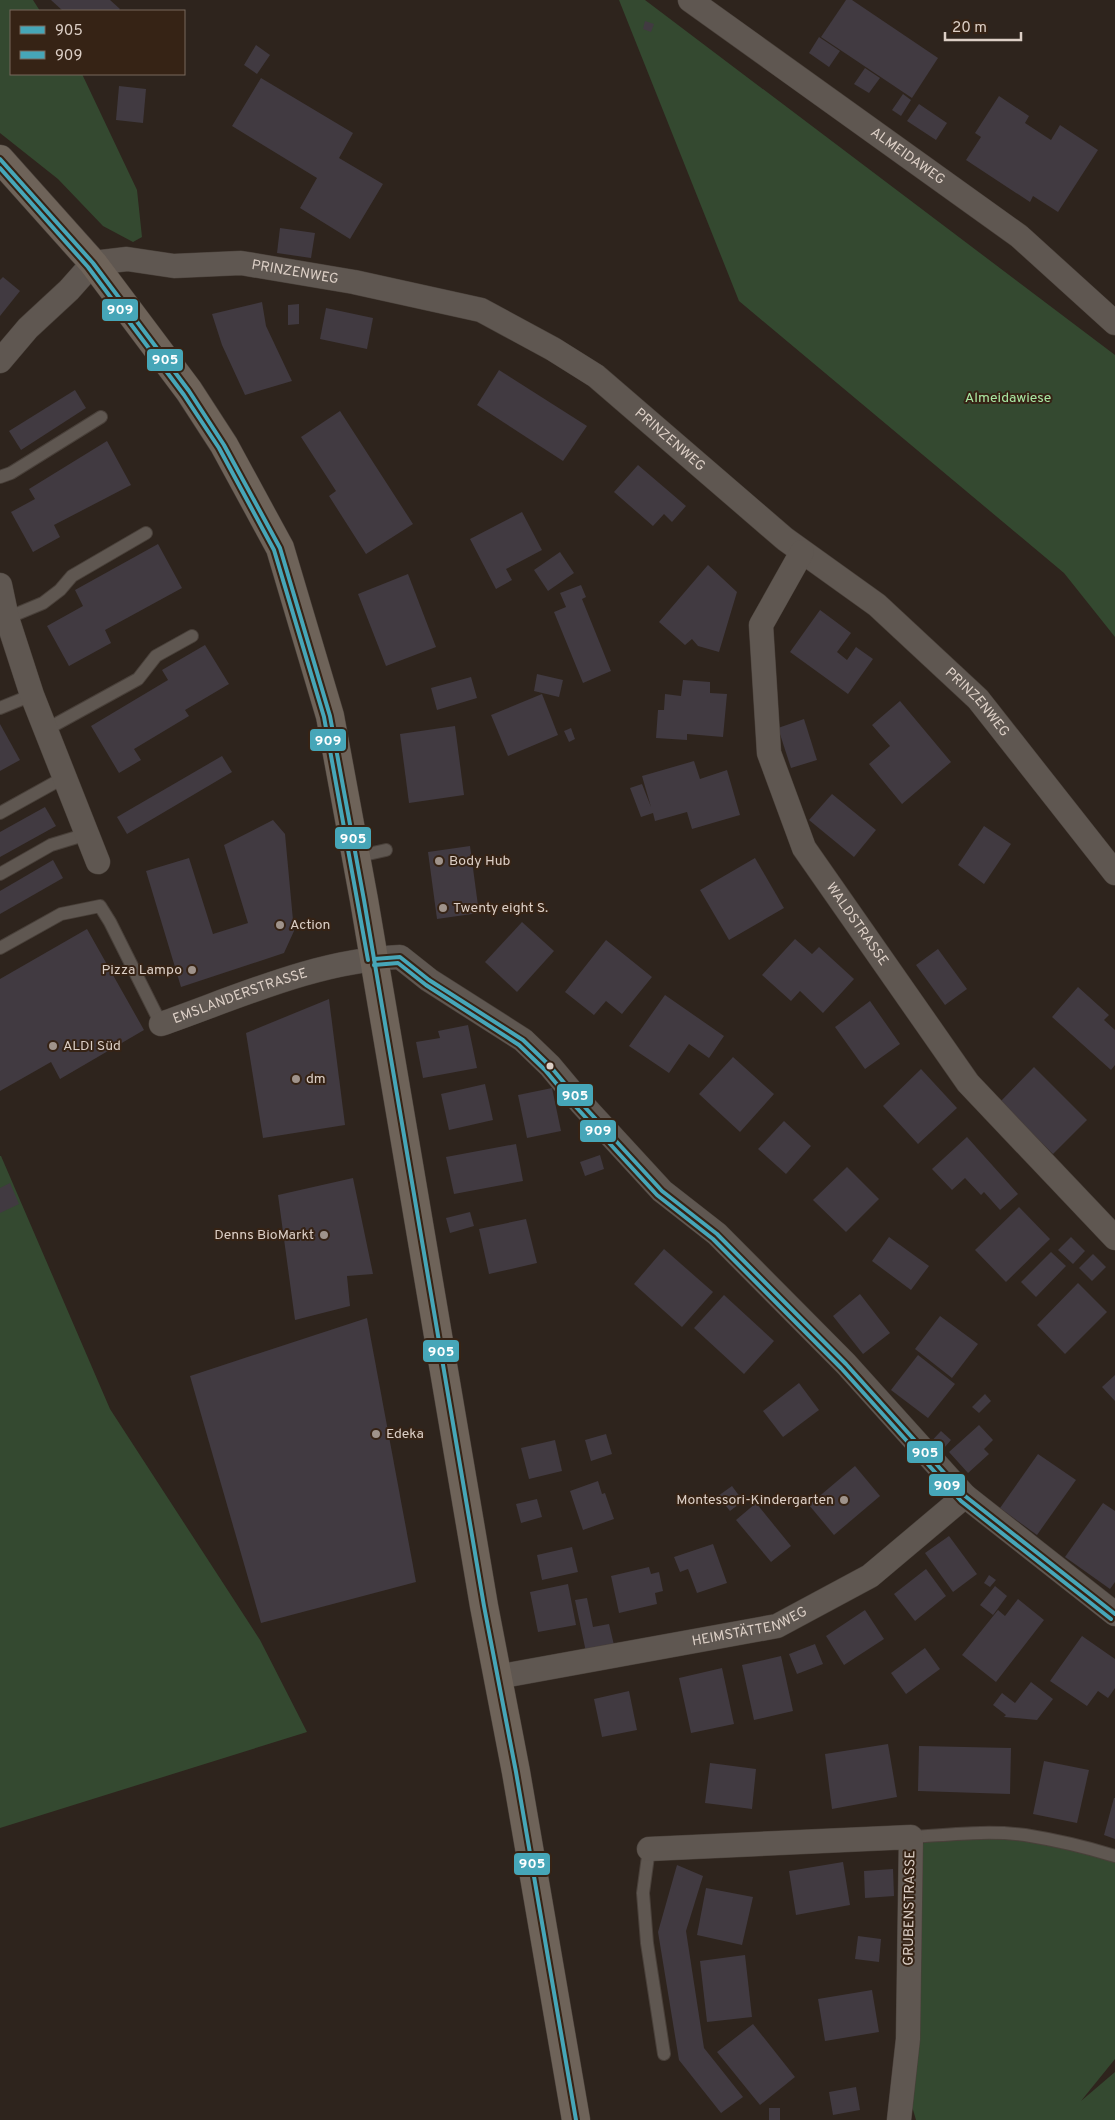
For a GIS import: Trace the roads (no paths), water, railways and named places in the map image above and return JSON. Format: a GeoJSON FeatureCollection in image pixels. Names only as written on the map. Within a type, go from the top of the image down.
{"type":"FeatureCollection","features":[{"type":"Feature","properties":{"kind":"main road"},"geometry":{"type":"LineString","coordinates":[[0,158],[93,263],[188,391],[219,437],[280,548],[330,716],[576,2120]]}},
{"type":"Feature","properties":{"kind":"street","name":"ALMEIDAWEG"},"geometry":{"type":"LineString","coordinates":[[690,0],[1019,236],[1115,323]]}},
{"type":"Feature","properties":{"kind":"street","name":"PRINZENWEG"},"geometry":{"type":"LineString","coordinates":[[93,263],[127,259],[174,266],[241,263],[354,282],[481,310],[553,348],[596,376],[802,552],[877,605],[978,700],[1115,872]]}},
{"type":"Feature","properties":{"kind":"street"},"geometry":{"type":"LineString","coordinates":[[0,361],[28,328],[69,290],[93,263]]}},
{"type":"Feature","properties":{"kind":"street","name":"WALDSTRASSE"},"geometry":{"type":"LineString","coordinates":[[802,552],[761,624],[769,753],[804,848],[968,1083],[1115,1238]]}},
{"type":"Feature","properties":{"kind":"street"},"geometry":{"type":"LineString","coordinates":[[0,586],[7,618],[32,695],[47,729],[63,778],[98,862]]}},
{"type":"Feature","properties":{"kind":"street","name":"EMSLANDERSTRASSE"},"geometry":{"type":"LineString","coordinates":[[161,1024],[287,980],[347,963],[400,957],[429,980],[523,1040],[550,1066],[581,1103],[662,1190],[717,1234],[846,1364],[965,1496],[1115,1614]]}},
{"type":"Feature","properties":{"kind":"street","name":"HEIMSTÄTTENWEG"},"geometry":{"type":"LineString","coordinates":[[497,1677],[777,1626],[870,1576],[965,1496]]}},
{"type":"Feature","properties":{"kind":"street","name":"GRUBENSTRASSE"},"geometry":{"type":"LineString","coordinates":[[649,1849],[911,1837],[908,2039],[899,2120]]}},
{"type":"Feature","properties":{"kind":"lane"},"geometry":{"type":"LineString","coordinates":[[0,477],[11,473],[101,417]]}},
{"type":"Feature","properties":{"kind":"lane"},"geometry":{"type":"LineString","coordinates":[[7,618],[43,603],[60,590],[72,576],[146,533]]}},
{"type":"Feature","properties":{"kind":"lane"},"geometry":{"type":"LineString","coordinates":[[47,729],[138,679],[156,656],[192,636]]}},
{"type":"Feature","properties":{"kind":"lane"},"geometry":{"type":"LineString","coordinates":[[0,708],[32,695]]}},
{"type":"Feature","properties":{"kind":"lane"},"geometry":{"type":"LineString","coordinates":[[0,812],[63,778]]}},
{"type":"Feature","properties":{"kind":"lane"},"geometry":{"type":"LineString","coordinates":[[0,874],[51,845],[87,834]]}},
{"type":"Feature","properties":{"kind":"lane"},"geometry":{"type":"LineString","coordinates":[[355,857],[386,850]]}},
{"type":"Feature","properties":{"kind":"lane","name":"EMSLANDERSTRASSE"},"geometry":{"type":"LineString","coordinates":[[0,948],[60,914],[100,906],[110,922],[161,1024]]}},
{"type":"Feature","properties":{"kind":"lane"},"geometry":{"type":"LineString","coordinates":[[911,1837],[965,1834],[1024,1835],[1115,1856]]}},
{"type":"Feature","properties":{"kind":"lane"},"geometry":{"type":"LineString","coordinates":[[649,1849],[643,1894],[647,1943],[664,2054]]}},
{"type":"Feature","properties":{"kind":"place","name":"Body Hub"},"geometry":{"type":"Point","coordinates":[439,861]}},
{"type":"Feature","properties":{"kind":"place","name":"Twenty eight S."},"geometry":{"type":"Point","coordinates":[443,908]}},
{"type":"Feature","properties":{"kind":"place","name":"Action"},"geometry":{"type":"Point","coordinates":[280,925]}},
{"type":"Feature","properties":{"kind":"place","name":"Pizza Lampo"},"geometry":{"type":"Point","coordinates":[192,970]}},
{"type":"Feature","properties":{"kind":"place","name":"ALDI Süd"},"geometry":{"type":"Point","coordinates":[53,1046]}},
{"type":"Feature","properties":{"kind":"place","name":"dm"},"geometry":{"type":"Point","coordinates":[296,1079]}},
{"type":"Feature","properties":{"kind":"place","name":"Denns BioMarkt"},"geometry":{"type":"Point","coordinates":[324,1235]}},
{"type":"Feature","properties":{"kind":"place","name":"Edeka"},"geometry":{"type":"Point","coordinates":[376,1434]}},
{"type":"Feature","properties":{"kind":"place","name":"Montessori-Kindergarten"},"geometry":{"type":"Point","coordinates":[844,1500]}},
{"type":"Feature","properties":{"kind":"park label","name":"Almeidawiese"},"geometry":{"type":"Point","coordinates":[1008,398]}}]}
